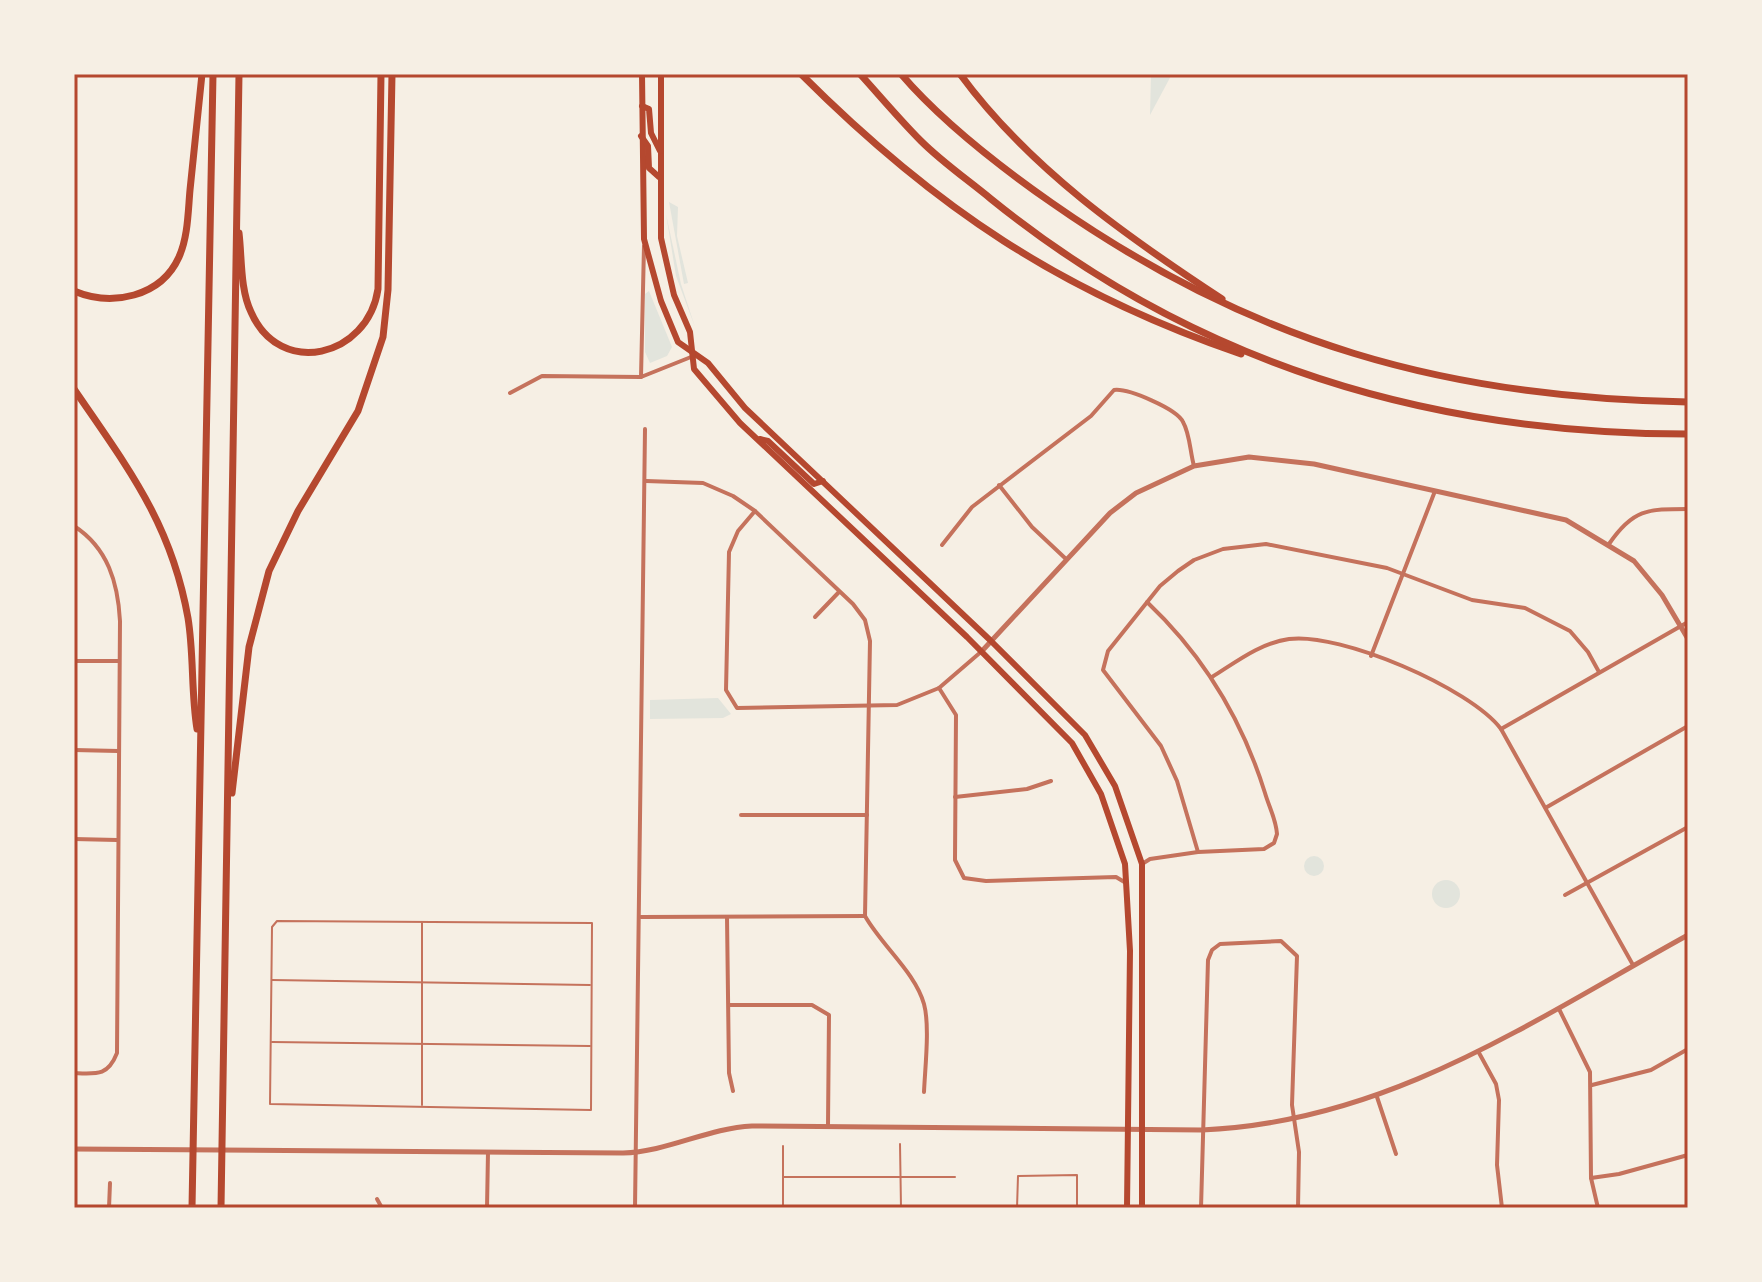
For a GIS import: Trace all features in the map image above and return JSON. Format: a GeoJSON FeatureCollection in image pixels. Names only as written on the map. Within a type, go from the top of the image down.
{"type":"FeatureCollection","features":[{"type":"Feature","properties":{"kind":"highway"},"geometry":{"type":"LineString","coordinates":[[74,291],[112,300],[131,297],[152,287],[174,266],[187,225],[202,74]]}},
{"type":"Feature","properties":{"kind":"highway"},"geometry":{"type":"LineString","coordinates":[[192,1208],[213,74]]}},
{"type":"Feature","properties":{"kind":"highway"},"geometry":{"type":"LineString","coordinates":[[221,1208],[239,74]]}},
{"type":"Feature","properties":{"kind":"highway"},"geometry":{"type":"LineString","coordinates":[[236,200],[246,297],[263,331],[277,343],[312,353],[332,349],[351,340],[365,326],[375,306],[378,289],[381,74]]}},
{"type":"Feature","properties":{"kind":"highway"},"geometry":{"type":"LineString","coordinates":[[228,819],[249,647],[265,583],[289,527],[358,411],[383,337],[388,290],[392,74]]}},
{"type":"Feature","properties":{"kind":"highway"},"geometry":{"type":"LineString","coordinates":[[801,74],[859,132],[931,193],[1044,269],[1095,296],[1184,334],[1401,404],[1485,421],[1606,434],[1688,434]]}},
{"type":"Feature","properties":{"kind":"highway"},"geometry":{"type":"LineString","coordinates":[[860,74],[923,143],[1036,235],[1090,270],[1188,324],[1319,380]]}},
{"type":"Feature","properties":{"kind":"highway"},"geometry":{"type":"LineString","coordinates":[[901,74],[1008,172],[1121,251],[1241,311],[1337,348],[1439,377],[1579,397],[1688,402]]}},
{"type":"Feature","properties":{"kind":"highway"},"geometry":{"type":"LineString","coordinates":[[960,74],[1005,128],[1063,184],[1137,242],[1241,311]]}},
{"type":"Feature","properties":{"kind":"highway"},"geometry":{"type":"LineString","coordinates":[[74,389],[149,500],[174,557],[189,622],[199,743]]}},
{"type":"Feature","properties":{"kind":"main road"},"geometry":{"type":"LineString","coordinates":[[642,74],[644,239],[661,301],[678,342],[708,363],[745,408],[990,640],[1085,735],[1115,786],[1142,864],[1142,1208]]}},
{"type":"Feature","properties":{"kind":"main road"},"geometry":{"type":"LineString","coordinates":[[661,74],[659,177],[664,258],[674,295],[690,332],[694,369],[715,398],[982,651],[1072,743],[1116,830],[1126,883],[1130,951],[1127,1208]]}},
{"type":"Feature","properties":{"kind":"main road"},"geometry":{"type":"LineString","coordinates":[[642,106],[649,109],[651,133],[660,151]]}},
{"type":"Feature","properties":{"kind":"main road"},"geometry":{"type":"LineString","coordinates":[[641,136],[648,146],[649,168],[659,177]]}},
{"type":"Feature","properties":{"kind":"main road"},"geometry":{"type":"LineString","coordinates":[[757,438],[768,441],[814,484],[824,481]]}},
{"type":"Feature","properties":{"kind":"street"},"geometry":{"type":"LineString","coordinates":[[641,377],[644,239]]}},
{"type":"Feature","properties":{"kind":"street"},"geometry":{"type":"LineString","coordinates":[[510,393],[542,376],[641,377],[694,356]]}},
{"type":"Feature","properties":{"kind":"street"},"geometry":{"type":"LineString","coordinates":[[942,545],[972,507],[1091,416],[1108,393],[1123,389],[1178,415],[1184,424],[1194,466]]}},
{"type":"Feature","properties":{"kind":"street"},"geometry":{"type":"LineString","coordinates":[[635,1208],[645,429]]}},
{"type":"Feature","properties":{"kind":"street"},"geometry":{"type":"LineString","coordinates":[[755,511],[733,541],[727,565],[726,690],[737,708],[869,708],[907,703],[939,688],[982,651],[1110,513],[1136,493],[1194,466],[1234,458],[1273,457],[1553,516],[1609,544],[1634,561],[1688,639]]}},
{"type":"Feature","properties":{"kind":"street"},"geometry":{"type":"LineString","coordinates":[[646,481],[703,483],[733,496],[755,511],[839,592],[860,613],[867,627],[869,708],[865,916],[878,938],[916,986],[925,1006],[924,1092]]}},
{"type":"Feature","properties":{"kind":"street"},"geometry":{"type":"LineString","coordinates":[[999,485],[1032,527],[1066,559]]}},
{"type":"Feature","properties":{"kind":"street"},"geometry":{"type":"LineString","coordinates":[[1371,656],[1435,490]]}},
{"type":"Feature","properties":{"kind":"street"},"geometry":{"type":"LineString","coordinates":[[1609,544],[1627,520],[1638,513],[1688,509]]}},
{"type":"Feature","properties":{"kind":"street"},"geometry":{"type":"LineString","coordinates":[[74,526],[90,538],[113,573],[120,621],[117,1053],[111,1068],[102,1074],[74,1073]]}},
{"type":"Feature","properties":{"kind":"street"},"geometry":{"type":"LineString","coordinates":[[1198,852],[1177,781],[1161,746],[1103,670],[1108,651],[1147,602],[1194,560],[1237,546],[1285,547],[1405,574],[1472,600],[1525,608],[1547,617],[1570,631],[1588,652],[1599,672]]}},
{"type":"Feature","properties":{"kind":"street"},"geometry":{"type":"LineString","coordinates":[[815,617],[839,592]]}},
{"type":"Feature","properties":{"kind":"street"},"geometry":{"type":"LineString","coordinates":[[1142,864],[1150,859],[1198,852],[1264,849],[1274,843],[1277,834],[1251,747],[1212,677],[1180,633],[1147,602]]}},
{"type":"Feature","properties":{"kind":"street"},"geometry":{"type":"LineString","coordinates":[[1501,729],[1688,622]]}},
{"type":"Feature","properties":{"kind":"street"},"geometry":{"type":"LineString","coordinates":[[1212,677],[1264,645],[1285,639],[1324,639],[1467,697],[1487,711],[1501,729],[1589,881],[1633,965]]}},
{"type":"Feature","properties":{"kind":"street"},"geometry":{"type":"LineString","coordinates":[[74,661],[118,661]]}},
{"type":"Feature","properties":{"kind":"street"},"geometry":{"type":"LineString","coordinates":[[939,688],[956,715],[955,860],[964,878],[986,881],[1116,877],[1126,883]]}},
{"type":"Feature","properties":{"kind":"street"},"geometry":{"type":"LineString","coordinates":[[1547,807],[1688,726]]}},
{"type":"Feature","properties":{"kind":"street"},"geometry":{"type":"LineString","coordinates":[[74,750],[118,751]]}},
{"type":"Feature","properties":{"kind":"street"},"geometry":{"type":"LineString","coordinates":[[955,797],[1019,791],[1051,781]]}},
{"type":"Feature","properties":{"kind":"street"},"geometry":{"type":"LineString","coordinates":[[741,815],[867,815]]}},
{"type":"Feature","properties":{"kind":"street"},"geometry":{"type":"LineString","coordinates":[[1565,895],[1688,827]]}},
{"type":"Feature","properties":{"kind":"street"},"geometry":{"type":"LineString","coordinates":[[74,839],[117,840]]}},
{"type":"Feature","properties":{"kind":"street"},"geometry":{"type":"LineString","coordinates":[[641,917],[865,916]]}},
{"type":"Feature","properties":{"kind":"street"},"geometry":{"type":"LineString","coordinates":[[727,917],[729,1073],[733,1091]]}},
{"type":"Feature","properties":{"kind":"street"},"geometry":{"type":"LineString","coordinates":[[74,1149],[636,1153],[736,1127],[1202,1130],[1294,1119],[1377,1097],[1478,1051],[1688,935]]}},
{"type":"Feature","properties":{"kind":"street"},"geometry":{"type":"LineString","coordinates":[[1201,1208],[1208,960],[1212,950],[1220,944],[1281,941],[1297,956],[1294,1119],[1299,1152],[1298,1208]]}},
{"type":"Feature","properties":{"kind":"street"},"geometry":{"type":"LineString","coordinates":[[729,1005],[812,1005],[829,1015],[828,1126]]}},
{"type":"Feature","properties":{"kind":"street"},"geometry":{"type":"LineString","coordinates":[[1558,1007],[1584,1055],[1592,1085],[1591,1178],[1598,1208]]}},
{"type":"Feature","properties":{"kind":"street"},"geometry":{"type":"LineString","coordinates":[[1592,1085],[1651,1070],[1688,1049]]}},
{"type":"Feature","properties":{"kind":"street"},"geometry":{"type":"LineString","coordinates":[[1478,1051],[1496,1084],[1499,1100],[1497,1165],[1502,1208]]}},
{"type":"Feature","properties":{"kind":"street"},"geometry":{"type":"LineString","coordinates":[[1377,1097],[1396,1154]]}},
{"type":"Feature","properties":{"kind":"street"},"geometry":{"type":"LineString","coordinates":[[487,1208],[488,1152]]}},
{"type":"Feature","properties":{"kind":"street"},"geometry":{"type":"LineString","coordinates":[[1591,1178],[1619,1174],[1688,1155]]}},
{"type":"Feature","properties":{"kind":"street"},"geometry":{"type":"LineString","coordinates":[[109,1208],[110,1183]]}},
{"type":"Feature","properties":{"kind":"street"},"geometry":{"type":"LineString","coordinates":[[377,1199],[382,1208]]}},
{"type":"Feature","properties":{"kind":"lane"},"geometry":{"type":"LineString","coordinates":[[1524,74],[1542,74]]}},
{"type":"Feature","properties":{"kind":"lane"},"geometry":{"type":"LineString","coordinates":[[277,921],[422,922],[592,923],[591,1110],[270,1104],[272,927],[277,921]]}},
{"type":"Feature","properties":{"kind":"lane"},"geometry":{"type":"LineString","coordinates":[[422,922],[422,1106]]}},
{"type":"Feature","properties":{"kind":"lane"},"geometry":{"type":"LineString","coordinates":[[272,980],[591,985]]}},
{"type":"Feature","properties":{"kind":"lane"},"geometry":{"type":"LineString","coordinates":[[271,1042],[590,1046]]}},
{"type":"Feature","properties":{"kind":"lane"},"geometry":{"type":"LineString","coordinates":[[900,1144],[901,1208]]}},
{"type":"Feature","properties":{"kind":"lane"},"geometry":{"type":"LineString","coordinates":[[783,1146],[783,1208]]}},
{"type":"Feature","properties":{"kind":"lane"},"geometry":{"type":"LineString","coordinates":[[1017,1208],[1018,1176],[1077,1175],[1077,1208]]}},
{"type":"Feature","properties":{"kind":"lane"},"geometry":{"type":"LineString","coordinates":[[784,1177],[955,1177]]}},
{"type":"Feature","properties":{"kind":"shaded area"},"geometry":{"type":"Polygon","coordinates":[[[1151,74],[1172,74],[1150,115],[1151,74]]]}},
{"type":"Feature","properties":{"kind":"shaded area"},"geometry":{"type":"Polygon","coordinates":[[[669,202],[678,207],[677,236],[688,283],[684,284],[669,202]]]}},
{"type":"Feature","properties":{"kind":"shaded area"},"geometry":{"type":"Polygon","coordinates":[[[666,214],[681,284],[695,327],[676,276],[666,214]]]}},
{"type":"Feature","properties":{"kind":"shaded area"},"geometry":{"type":"Polygon","coordinates":[[[649,291],[672,347],[667,356],[650,363],[645,352],[645,294],[649,291]]]}},
{"type":"Feature","properties":{"kind":"shaded area"},"geometry":{"type":"Polygon","coordinates":[[[718,698],[731,714],[723,718],[650,719],[650,700],[718,698]]]}},
{"type":"Feature","properties":{"kind":"shaded area"},"geometry":{"type":"Polygon","coordinates":[[[1314,856],[1321,859],[1324,866],[1321,873],[1314,876],[1307,873],[1304,866],[1307,859],[1314,856]]]}},
{"type":"Feature","properties":{"kind":"shaded area"},"geometry":{"type":"Polygon","coordinates":[[[1446,880],[1456,884],[1460,894],[1456,904],[1446,908],[1436,904],[1432,894],[1436,884],[1446,880]]]}}]}
